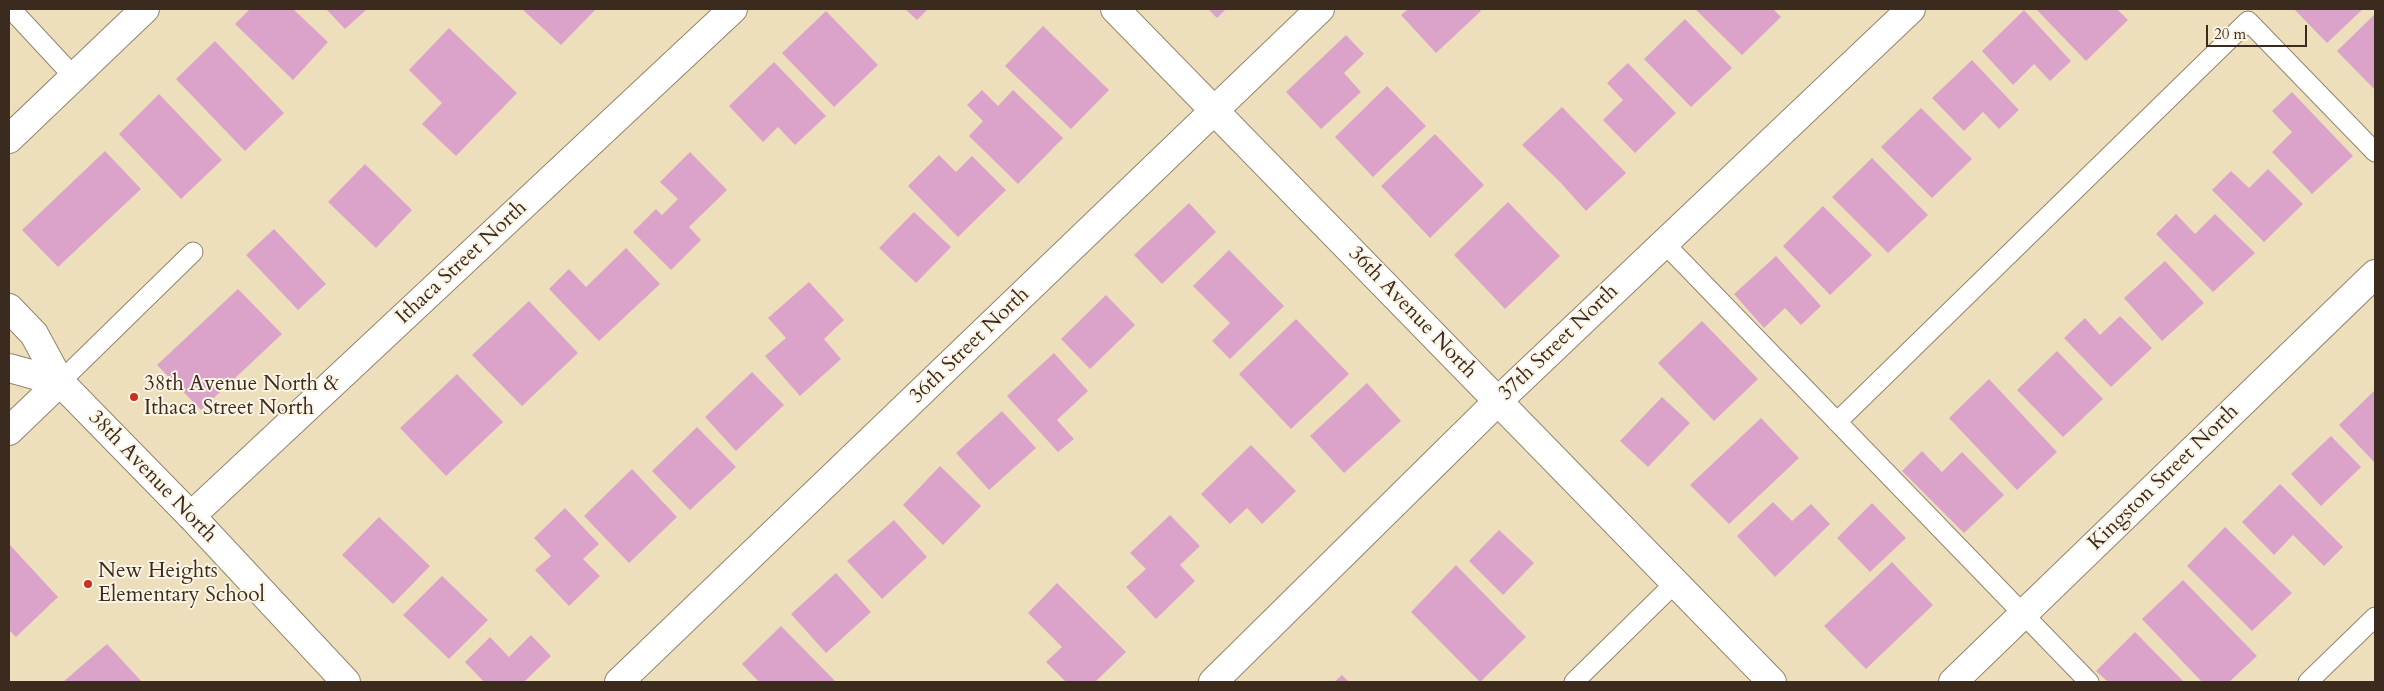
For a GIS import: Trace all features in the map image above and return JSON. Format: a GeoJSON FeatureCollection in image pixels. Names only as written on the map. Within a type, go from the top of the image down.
{"type":"FeatureCollection","features":[{"type":"Feature","properties":{"kind":"street"},"geometry":{"type":"LineString","coordinates":[[9,139],[145,9]]}},
{"type":"Feature","properties":{"kind":"street","name":"Ithaca Street North"},"geometry":{"type":"LineString","coordinates":[[191,516],[733,9]]}},
{"type":"Feature","properties":{"kind":"street","name":"36th Avenue North"},"geometry":{"type":"LineString","coordinates":[[1115,9],[1772,682]]}},
{"type":"Feature","properties":{"kind":"street","name":"36th Street North"},"geometry":{"type":"LineString","coordinates":[[619,682],[1320,9]]}},
{"type":"Feature","properties":{"kind":"street","name":"37th Street North"},"geometry":{"type":"LineString","coordinates":[[1213,682],[1498,401],[1911,9]]}},
{"type":"Feature","properties":{"kind":"street","name":"Kingston Street North"},"geometry":{"type":"LineString","coordinates":[[1953,682],[2375,274]]}},
{"type":"Feature","properties":{"kind":"street","name":"38th Avenue North"},"geometry":{"type":"LineString","coordinates":[[9,308],[34,334],[60,382],[191,516],[346,682]]}},
{"type":"Feature","properties":{"kind":"street"},"geometry":{"type":"LineString","coordinates":[[9,368],[60,382]]}},
{"type":"Feature","properties":{"kind":"street"},"geometry":{"type":"LineString","coordinates":[[9,431],[60,382]]}},
{"type":"Feature","properties":{"kind":"lane"},"geometry":{"type":"LineString","coordinates":[[11,9],[74,76]]}},
{"type":"Feature","properties":{"kind":"lane"},"geometry":{"type":"LineString","coordinates":[[1837,422],[2248,22],[2375,152]]}},
{"type":"Feature","properties":{"kind":"lane"},"geometry":{"type":"LineString","coordinates":[[1664,243],[2089,682]]}},
{"type":"Feature","properties":{"kind":"lane"},"geometry":{"type":"LineString","coordinates":[[60,382],[193,252]]}},
{"type":"Feature","properties":{"kind":"lane"},"geometry":{"type":"LineString","coordinates":[[1574,682],[1675,583]]}},
{"type":"Feature","properties":{"kind":"lane"},"geometry":{"type":"LineString","coordinates":[[2308,682],[2375,616]]}},
{"type":"Feature","properties":{"kind":"building"},"geometry":{"type":"Polygon","coordinates":[[[250,9],[293,9],[328,42],[293,80],[235,24],[250,9]]]}},
{"type":"Feature","properties":{"kind":"building"},"geometry":{"type":"Polygon","coordinates":[[[326,9],[367,9],[345,29],[326,9]]]}},
{"type":"Feature","properties":{"kind":"building"},"geometry":{"type":"Polygon","coordinates":[[[522,9],[596,9],[561,45],[522,9]]]}},
{"type":"Feature","properties":{"kind":"building"},"geometry":{"type":"Polygon","coordinates":[[[905,9],[928,9],[917,20],[905,9]]]}},
{"type":"Feature","properties":{"kind":"building"},"geometry":{"type":"Polygon","coordinates":[[[1208,9],[1226,9],[1217,18],[1208,9]]]}},
{"type":"Feature","properties":{"kind":"building"},"geometry":{"type":"Polygon","coordinates":[[[1408,9],[1479,9],[1481,11],[1436,53],[1401,15],[1408,9]]]}},
{"type":"Feature","properties":{"kind":"building"},"geometry":{"type":"Polygon","coordinates":[[[1695,9],[1773,9],[1781,17],[1742,55],[1695,9]]]}},
{"type":"Feature","properties":{"kind":"building"},"geometry":{"type":"Polygon","coordinates":[[[2036,9],[2117,9],[2128,20],[2086,61],[2036,9]]]}},
{"type":"Feature","properties":{"kind":"building"},"geometry":{"type":"Polygon","coordinates":[[[2294,9],[2363,9],[2327,43],[2294,9]]]}},
{"type":"Feature","properties":{"kind":"building"},"geometry":{"type":"Polygon","coordinates":[[[2024,10],[2071,61],[2050,81],[2034,64],[2013,85],[1982,51],[2024,10]]]}},
{"type":"Feature","properties":{"kind":"building"},"geometry":{"type":"Polygon","coordinates":[[[826,11],[878,65],[834,107],[782,53],[826,11]]]}},
{"type":"Feature","properties":{"kind":"building"},"geometry":{"type":"Polygon","coordinates":[[[2375,14],[2375,90],[2337,51],[2375,14]]]}},
{"type":"Feature","properties":{"kind":"building"},"geometry":{"type":"Polygon","coordinates":[[[1685,19],[1732,68],[1691,107],[1644,59],[1685,19]]]}},
{"type":"Feature","properties":{"kind":"building"},"geometry":{"type":"Polygon","coordinates":[[[1043,26],[1109,90],[1071,129],[1005,66],[1043,26]]]}},
{"type":"Feature","properties":{"kind":"building"},"geometry":{"type":"Polygon","coordinates":[[[449,28],[517,93],[456,156],[422,124],[442,103],[409,70],[449,28]]]}},
{"type":"Feature","properties":{"kind":"building"},"geometry":{"type":"Polygon","coordinates":[[[1346,35],[1364,54],[1344,73],[1361,92],[1321,129],[1286,92],[1346,35]]]}},
{"type":"Feature","properties":{"kind":"building"},"geometry":{"type":"Polygon","coordinates":[[[215,41],[284,113],[245,151],[176,79],[215,41]]]}},
{"type":"Feature","properties":{"kind":"building"},"geometry":{"type":"Polygon","coordinates":[[[1972,60],[2019,110],[1999,129],[1983,112],[1964,131],[1932,98],[1972,60]]]}},
{"type":"Feature","properties":{"kind":"building"},"geometry":{"type":"Polygon","coordinates":[[[774,62],[826,116],[795,145],[778,127],[763,142],[729,106],[774,62]]]}},
{"type":"Feature","properties":{"kind":"building"},"geometry":{"type":"Polygon","coordinates":[[[1628,63],[1676,113],[1635,153],[1603,120],[1623,100],[1607,83],[1628,63]]]}},
{"type":"Feature","properties":{"kind":"building"},"geometry":{"type":"Polygon","coordinates":[[[1387,86],[1426,126],[1373,177],[1335,137],[1387,86]]]}},
{"type":"Feature","properties":{"kind":"building"},"geometry":{"type":"Polygon","coordinates":[[[982,90],[998,106],[1013,90],[1063,138],[1018,184],[969,136],[983,121],[967,105],[982,90]]]}},
{"type":"Feature","properties":{"kind":"building"},"geometry":{"type":"Polygon","coordinates":[[[2292,92],[2353,156],[2312,194],[2272,152],[2292,132],[2272,111],[2292,92]]]}},
{"type":"Feature","properties":{"kind":"building"},"geometry":{"type":"Polygon","coordinates":[[[159,94],[222,160],[181,199],[119,134],[159,94]]]}},
{"type":"Feature","properties":{"kind":"building"},"geometry":{"type":"Polygon","coordinates":[[[1562,107],[1626,173],[1586,211],[1560,182],[1522,145],[1562,107]]]}},
{"type":"Feature","properties":{"kind":"building"},"geometry":{"type":"Polygon","coordinates":[[[1921,108],[1972,159],[1932,198],[1881,147],[1921,108]]]}},
{"type":"Feature","properties":{"kind":"building"},"geometry":{"type":"Polygon","coordinates":[[[1435,134],[1484,185],[1430,238],[1381,186],[1435,134]]]}},
{"type":"Feature","properties":{"kind":"building"},"geometry":{"type":"Polygon","coordinates":[[[105,151],[141,189],[58,267],[22,230],[105,151]]]}},
{"type":"Feature","properties":{"kind":"building"},"geometry":{"type":"Polygon","coordinates":[[[690,152],[727,190],[689,227],[701,240],[671,270],[633,232],[656,209],[662,215],[678,199],[660,182],[690,152]]]}},
{"type":"Feature","properties":{"kind":"building"},"geometry":{"type":"Polygon","coordinates":[[[939,155],[956,172],[972,156],[1006,190],[958,237],[908,186],[939,155]]]}},
{"type":"Feature","properties":{"kind":"building"},"geometry":{"type":"Polygon","coordinates":[[[1872,158],[1928,215],[1888,253],[1832,197],[1872,158]]]}},
{"type":"Feature","properties":{"kind":"building"},"geometry":{"type":"Polygon","coordinates":[[[365,164],[412,210],[376,248],[328,202],[365,164]]]}},
{"type":"Feature","properties":{"kind":"building"},"geometry":{"type":"Polygon","coordinates":[[[2268,169],[2303,204],[2264,242],[2212,190],[2231,171],[2249,188],[2268,169]]]}},
{"type":"Feature","properties":{"kind":"building"},"geometry":{"type":"Polygon","coordinates":[[[1508,202],[1560,256],[1505,309],[1454,255],[1508,202]]]}},
{"type":"Feature","properties":{"kind":"building"},"geometry":{"type":"Polygon","coordinates":[[[1189,203],[1216,232],[1162,284],[1134,255],[1189,203]]]}},
{"type":"Feature","properties":{"kind":"building"},"geometry":{"type":"Polygon","coordinates":[[[1823,206],[1872,255],[1830,295],[1783,246],[1823,206]]]}},
{"type":"Feature","properties":{"kind":"building"},"geometry":{"type":"Polygon","coordinates":[[[914,212],[951,247],[916,283],[879,248],[914,212]]]}},
{"type":"Feature","properties":{"kind":"building"},"geometry":{"type":"Polygon","coordinates":[[[2176,214],[2195,234],[2215,214],[2255,253],[2213,292],[2156,234],[2176,214]]]}},
{"type":"Feature","properties":{"kind":"building"},"geometry":{"type":"Polygon","coordinates":[[[274,229],[326,284],[298,310],[246,255],[274,229]]]}},
{"type":"Feature","properties":{"kind":"building"},"geometry":{"type":"Polygon","coordinates":[[[626,248],[660,284],[599,341],[549,289],[569,269],[586,287],[626,248]]]}},
{"type":"Feature","properties":{"kind":"building"},"geometry":{"type":"Polygon","coordinates":[[[1229,250],[1284,306],[1230,359],[1212,341],[1230,323],[1193,286],[1229,250]]]}},
{"type":"Feature","properties":{"kind":"building"},"geometry":{"type":"Polygon","coordinates":[[[1776,256],[1821,306],[1801,325],[1785,308],[1764,328],[1734,294],[1776,256]]]}},
{"type":"Feature","properties":{"kind":"building"},"geometry":{"type":"Polygon","coordinates":[[[2165,261],[2204,303],[2162,341],[2124,298],[2165,261]]]}},
{"type":"Feature","properties":{"kind":"building"},"geometry":{"type":"Polygon","coordinates":[[[809,282],[844,320],[824,339],[841,359],[800,396],[765,356],[786,338],[768,318],[809,282]]]}},
{"type":"Feature","properties":{"kind":"building"},"geometry":{"type":"Polygon","coordinates":[[[238,289],[282,334],[201,410],[157,365],[238,289]]]}},
{"type":"Feature","properties":{"kind":"building"},"geometry":{"type":"Polygon","coordinates":[[[1106,295],[1135,325],[1090,369],[1061,339],[1106,295]]]}},
{"type":"Feature","properties":{"kind":"building"},"geometry":{"type":"Polygon","coordinates":[[[529,301],[578,353],[522,406],[472,355],[529,301]]]}},
{"type":"Feature","properties":{"kind":"building"},"geometry":{"type":"Polygon","coordinates":[[[2120,316],[2152,348],[2111,387],[2064,338],[2085,318],[2100,335],[2120,316]]]}},
{"type":"Feature","properties":{"kind":"building"},"geometry":{"type":"Polygon","coordinates":[[[1296,319],[1349,374],[1291,429],[1239,374],[1296,319]]]}},
{"type":"Feature","properties":{"kind":"building"},"geometry":{"type":"Polygon","coordinates":[[[1702,321],[1758,379],[1714,421],[1658,363],[1702,321]]]}},
{"type":"Feature","properties":{"kind":"building"},"geometry":{"type":"Polygon","coordinates":[[[2057,351],[2103,399],[2063,437],[2017,390],[2057,351]]]}},
{"type":"Feature","properties":{"kind":"building"},"geometry":{"type":"Polygon","coordinates":[[[1054,353],[1088,391],[1057,420],[1074,439],[1058,452],[1007,396],[1054,353]]]}},
{"type":"Feature","properties":{"kind":"building"},"geometry":{"type":"Polygon","coordinates":[[[752,372],[784,405],[736,451],[705,417],[752,372]]]}},
{"type":"Feature","properties":{"kind":"building"},"geometry":{"type":"Polygon","coordinates":[[[457,374],[503,422],[446,476],[400,428],[457,374]]]}},
{"type":"Feature","properties":{"kind":"building"},"geometry":{"type":"Polygon","coordinates":[[[1989,379],[2057,452],[2017,490],[1949,418],[1989,379]]]}},
{"type":"Feature","properties":{"kind":"building"},"geometry":{"type":"Polygon","coordinates":[[[1367,383],[1401,421],[1344,473],[1310,436],[1367,383]]]}},
{"type":"Feature","properties":{"kind":"building"},"geometry":{"type":"Polygon","coordinates":[[[2375,390],[2375,463],[2339,425],[2375,390]]]}},
{"type":"Feature","properties":{"kind":"building"},"geometry":{"type":"Polygon","coordinates":[[[1662,397],[1690,423],[1648,467],[1620,441],[1662,397]]]}},
{"type":"Feature","properties":{"kind":"building"},"geometry":{"type":"Polygon","coordinates":[[[1002,411],[1036,448],[989,490],[956,453],[1002,411]]]}},
{"type":"Feature","properties":{"kind":"building"},"geometry":{"type":"Polygon","coordinates":[[[1761,418],[1799,458],[1729,524],[1690,485],[1761,418]]]}},
{"type":"Feature","properties":{"kind":"building"},"geometry":{"type":"Polygon","coordinates":[[[697,427],[736,467],[690,510],[652,471],[697,427]]]}},
{"type":"Feature","properties":{"kind":"building"},"geometry":{"type":"Polygon","coordinates":[[[2331,436],[2361,467],[2321,506],[2291,474],[2331,436]]]}},
{"type":"Feature","properties":{"kind":"building"},"geometry":{"type":"Polygon","coordinates":[[[1251,445],[1296,491],[1262,524],[1247,508],[1230,524],[1201,494],[1251,445]]]}},
{"type":"Feature","properties":{"kind":"building"},"geometry":{"type":"Polygon","coordinates":[[[1922,451],[1942,472],[1962,452],[2004,495],[1964,533],[1902,471],[1922,451]]]}},
{"type":"Feature","properties":{"kind":"building"},"geometry":{"type":"Polygon","coordinates":[[[940,466],[981,506],[943,545],[903,505],[940,466]]]}},
{"type":"Feature","properties":{"kind":"building"},"geometry":{"type":"Polygon","coordinates":[[[632,469],[677,517],[629,563],[584,516],[632,469]]]}},
{"type":"Feature","properties":{"kind":"building"},"geometry":{"type":"Polygon","coordinates":[[[2280,484],[2343,547],[2324,566],[2293,535],[2274,555],[2242,522],[2280,484]]]}},
{"type":"Feature","properties":{"kind":"building"},"geometry":{"type":"Polygon","coordinates":[[[1773,502],[1792,521],[1811,504],[1830,524],[1775,577],[1737,536],[1773,502]]]}},
{"type":"Feature","properties":{"kind":"building"},"geometry":{"type":"Polygon","coordinates":[[[1872,503],[1906,538],[1870,572],[1837,538],[1872,503]]]}},
{"type":"Feature","properties":{"kind":"building"},"geometry":{"type":"Polygon","coordinates":[[[565,508],[599,544],[583,559],[600,576],[569,606],[535,570],[551,556],[534,538],[565,508]]]}},
{"type":"Feature","properties":{"kind":"building"},"geometry":{"type":"Polygon","coordinates":[[[1170,515],[1200,546],[1180,565],[1195,581],[1156,619],[1126,587],[1146,569],[1130,553],[1170,515]]]}},
{"type":"Feature","properties":{"kind":"building"},"geometry":{"type":"Polygon","coordinates":[[[379,517],[430,566],[393,604],[342,555],[379,517]]]}},
{"type":"Feature","properties":{"kind":"building"},"geometry":{"type":"Polygon","coordinates":[[[894,520],[927,557],[882,599],[847,561],[894,520]]]}},
{"type":"Feature","properties":{"kind":"building"},"geometry":{"type":"Polygon","coordinates":[[[2225,527],[2292,593],[2252,631],[2187,566],[2225,527]]]}},
{"type":"Feature","properties":{"kind":"building"},"geometry":{"type":"Polygon","coordinates":[[[1499,530],[1534,563],[1503,595],[1469,561],[1499,530]]]}},
{"type":"Feature","properties":{"kind":"building"},"geometry":{"type":"Polygon","coordinates":[[[9,544],[58,597],[16,637],[9,630],[9,544]]]}},
{"type":"Feature","properties":{"kind":"building"},"geometry":{"type":"Polygon","coordinates":[[[1892,562],[1933,605],[1866,669],[1824,626],[1892,562]]]}},
{"type":"Feature","properties":{"kind":"building"},"geometry":{"type":"Polygon","coordinates":[[[1456,565],[1526,637],[1480,682],[1411,612],[1456,565]]]}},
{"type":"Feature","properties":{"kind":"building"},"geometry":{"type":"Polygon","coordinates":[[[836,573],[871,612],[826,653],[791,614],[836,573]]]}},
{"type":"Feature","properties":{"kind":"building"},"geometry":{"type":"Polygon","coordinates":[[[442,576],[488,620],[449,659],[403,615],[442,576]]]}},
{"type":"Feature","properties":{"kind":"building"},"geometry":{"type":"Polygon","coordinates":[[[2183,580],[2257,656],[2229,682],[2202,682],[2142,619],[2183,580]]]}},
{"type":"Feature","properties":{"kind":"building"},"geometry":{"type":"Polygon","coordinates":[[[1057,583],[1126,652],[1095,682],[1066,682],[1046,662],[1062,647],[1028,613],[1057,583]]]}},
{"type":"Feature","properties":{"kind":"building"},"geometry":{"type":"Polygon","coordinates":[[[781,626],[836,682],[759,682],[742,664],[781,626]]]}},
{"type":"Feature","properties":{"kind":"building"},"geometry":{"type":"Polygon","coordinates":[[[2135,632],[2184,682],[2108,682],[2096,671],[2135,632]]]}},
{"type":"Feature","properties":{"kind":"building"},"geometry":{"type":"Polygon","coordinates":[[[531,635],[551,656],[524,682],[484,682],[465,662],[490,637],[509,657],[531,635]]]}},
{"type":"Feature","properties":{"kind":"building"},"geometry":{"type":"Polygon","coordinates":[[[107,644],[142,682],[63,682],[107,644]]]}},
{"type":"Feature","properties":{"kind":"building"},"geometry":{"type":"Polygon","coordinates":[[[1342,675],[1349,682],[1334,682],[1342,675]]]}},
{"type":"Feature","properties":{"kind":"place","name":"38th Avenue North & Ithaca Street North"},"geometry":{"type":"Point","coordinates":[134,397]}},
{"type":"Feature","properties":{"kind":"place","name":"New Heights Elementary School"},"geometry":{"type":"Point","coordinates":[88,584]}}]}
